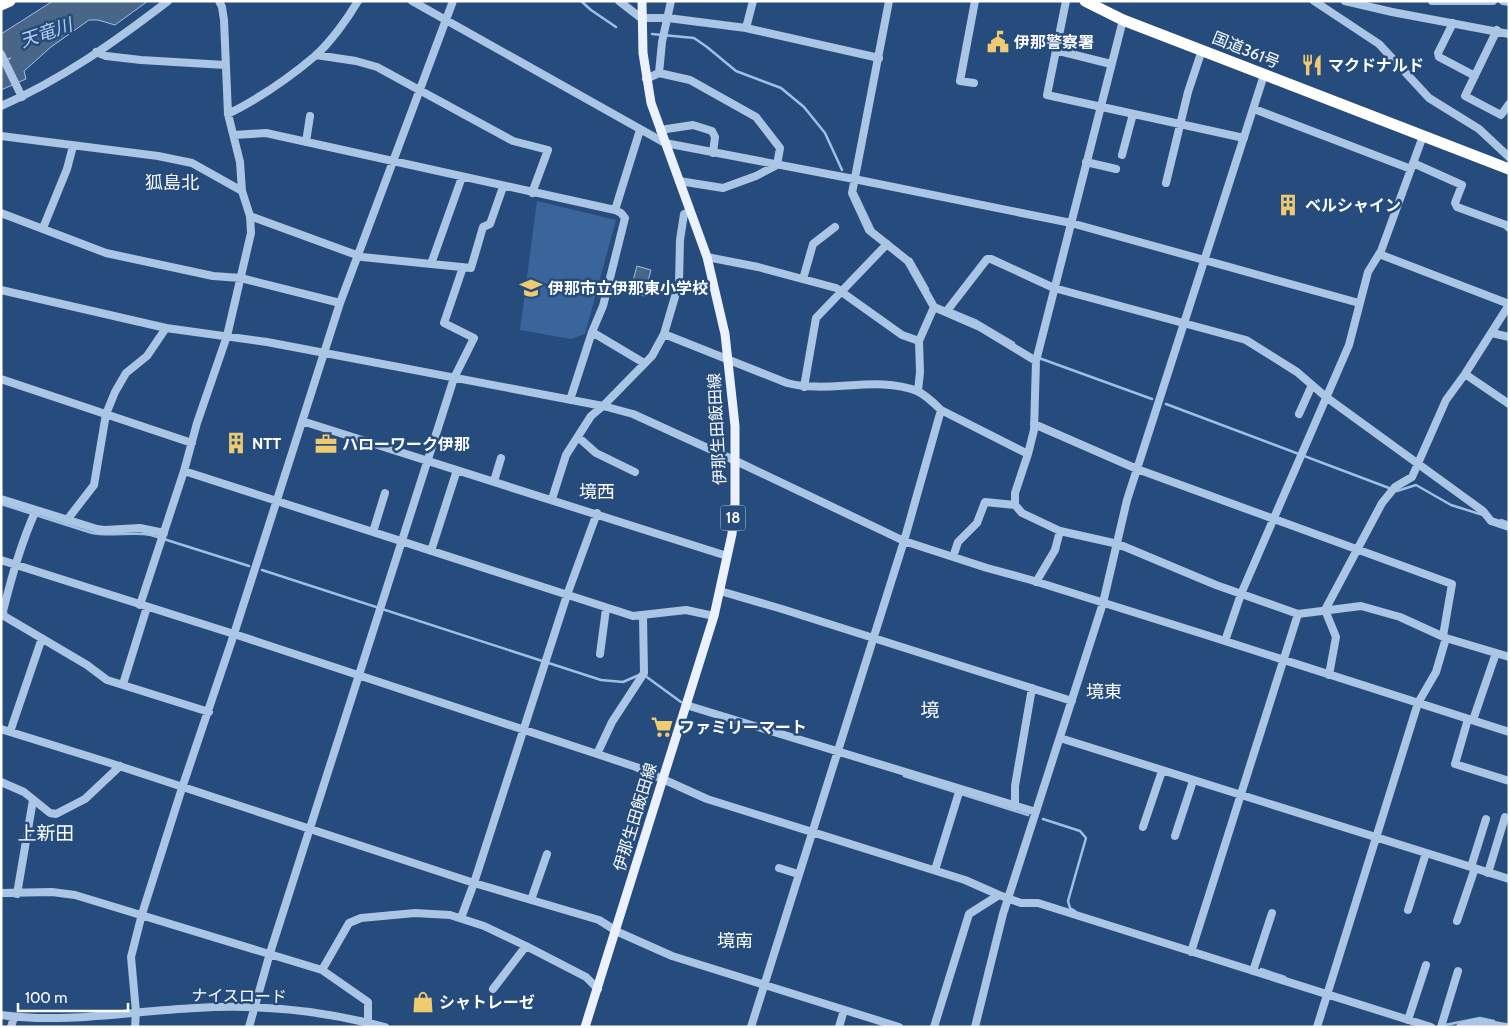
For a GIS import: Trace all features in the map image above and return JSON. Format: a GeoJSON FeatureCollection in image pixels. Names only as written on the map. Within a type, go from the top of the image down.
{"type":"FeatureCollection","features":[{"type":"Feature","properties":{"kind":"highway"},"geometry":{"type":"LineString","coordinates":[[1,6],[10,1]]}},
{"type":"Feature","properties":{"kind":"highway","name":"国道361号"},"geometry":{"type":"LineString","coordinates":[[1085,1],[1123,20],[1509,168]]}},
{"type":"Feature","properties":{"kind":"main road","name":"伊那生田飯田線"},"geometry":{"type":"LineString","coordinates":[[585,1027],[714,616],[727,556],[735,503],[735,426],[729,360],[707,257],[651,103],[646,79],[641,18],[642,1]]}},
{"type":"Feature","properties":{"kind":"street"},"geometry":{"type":"LineString","coordinates":[[1,106],[96,52],[168,1]]}},
{"type":"Feature","properties":{"kind":"street"},"geometry":{"type":"LineString","coordinates":[[123,684],[163,537],[197,424],[227,336],[251,233],[250,216],[242,191],[240,162],[228,114],[224,20],[219,1]]}},
{"type":"Feature","properties":{"kind":"street"},"geometry":{"type":"LineString","coordinates":[[228,114],[254,101],[316,55],[343,24],[358,1]]}},
{"type":"Feature","properties":{"kind":"street"},"geometry":{"type":"LineString","coordinates":[[412,1],[664,143],[1070,223],[1359,303]]}},
{"type":"Feature","properties":{"kind":"street"},"geometry":{"type":"LineString","coordinates":[[135,1027],[136,1012],[131,957],[142,914],[340,303],[453,1]]}},
{"type":"Feature","properties":{"kind":"street"},"geometry":{"type":"LineString","coordinates":[[619,1],[641,18],[668,18],[746,28],[879,58]]}},
{"type":"Feature","properties":{"kind":"street"},"geometry":{"type":"LineString","coordinates":[[659,73],[671,1]]}},
{"type":"Feature","properties":{"kind":"street"},"geometry":{"type":"LineString","coordinates":[[746,28],[753,1]]}},
{"type":"Feature","properties":{"kind":"street"},"geometry":{"type":"LineString","coordinates":[[889,1],[852,193],[869,230],[908,261],[934,307],[948,310],[1037,358]]}},
{"type":"Feature","properties":{"kind":"street"},"geometry":{"type":"LineString","coordinates":[[974,1],[960,81],[974,83]]}},
{"type":"Feature","properties":{"kind":"street"},"geometry":{"type":"LineString","coordinates":[[1066,1],[1047,95],[1244,138]]}},
{"type":"Feature","properties":{"kind":"street"},"geometry":{"type":"LineString","coordinates":[[1314,1],[1379,44],[1429,98],[1479,129],[1509,157]]}},
{"type":"Feature","properties":{"kind":"street"},"geometry":{"type":"LineString","coordinates":[[1345,1],[1392,12],[1497,30],[1509,34]]}},
{"type":"Feature","properties":{"kind":"street"},"geometry":{"type":"LineString","coordinates":[[1432,1],[1493,1]]}},
{"type":"Feature","properties":{"kind":"street"},"geometry":{"type":"LineString","coordinates":[[1503,1],[1509,2]]}},
{"type":"Feature","properties":{"kind":"street"},"geometry":{"type":"LineString","coordinates":[[1123,20],[1037,358],[1034,424],[1028,454],[1015,493],[1015,505],[1022,513],[1060,531],[1118,544],[1158,562],[1298,614],[1361,606],[1400,617],[1444,637],[1509,657]]}},
{"type":"Feature","properties":{"kind":"street"},"geometry":{"type":"LineString","coordinates":[[1453,23],[1438,53],[1440,58],[1475,76]]}},
{"type":"Feature","properties":{"kind":"street"},"geometry":{"type":"LineString","coordinates":[[1497,30],[1465,96],[1501,115],[1509,104]]}},
{"type":"Feature","properties":{"kind":"street"},"geometry":{"type":"LineString","coordinates":[[1055,50],[1111,64]]}},
{"type":"Feature","properties":{"kind":"street"},"geometry":{"type":"LineString","coordinates":[[1166,183],[1188,92],[1202,50]]}},
{"type":"Feature","properties":{"kind":"street"},"geometry":{"type":"LineString","coordinates":[[96,52],[106,56],[139,60],[225,65]]}},
{"type":"Feature","properties":{"kind":"street"},"geometry":{"type":"LineString","coordinates":[[1,54],[21,95]]}},
{"type":"Feature","properties":{"kind":"street"},"geometry":{"type":"LineString","coordinates":[[316,55],[356,61],[377,68],[513,141],[548,150],[532,193]]}},
{"type":"Feature","properties":{"kind":"street"},"geometry":{"type":"LineString","coordinates":[[646,79],[659,73],[690,80],[756,117],[780,148],[777,165]]}},
{"type":"Feature","properties":{"kind":"street"},"geometry":{"type":"LineString","coordinates":[[975,1027],[998,930],[1103,603],[1127,500],[1264,75]]}},
{"type":"Feature","properties":{"kind":"street"},"geometry":{"type":"LineString","coordinates":[[1254,109],[1462,184],[1455,203],[1457,207],[1506,225],[1509,228]]}},
{"type":"Feature","properties":{"kind":"street"},"geometry":{"type":"LineString","coordinates":[[1122,155],[1133,114]]}},
{"type":"Feature","properties":{"kind":"street"},"geometry":{"type":"LineString","coordinates":[[306,142],[310,116]]}},
{"type":"Feature","properties":{"kind":"street"},"geometry":{"type":"LineString","coordinates":[[660,130],[693,125],[712,131],[715,137],[713,153]]}},
{"type":"Feature","properties":{"kind":"street"},"geometry":{"type":"LineString","coordinates":[[615,210],[640,130]]}},
{"type":"Feature","properties":{"kind":"street"},"geometry":{"type":"LineString","coordinates":[[234,135],[266,133],[615,210],[621,213],[625,218],[603,306],[592,332],[570,400]]}},
{"type":"Feature","properties":{"kind":"street"},"geometry":{"type":"LineString","coordinates":[[1,136],[158,156],[192,163],[242,191]]}},
{"type":"Feature","properties":{"kind":"street"},"geometry":{"type":"LineString","coordinates":[[1225,641],[1241,594],[1349,345],[1368,272],[1379,254],[1423,136]]}},
{"type":"Feature","properties":{"kind":"street"},"geometry":{"type":"LineString","coordinates":[[43,228],[67,169],[74,146]]}},
{"type":"Feature","properties":{"kind":"street"},"geometry":{"type":"LineString","coordinates":[[1086,162],[1116,169]]}},
{"type":"Feature","properties":{"kind":"street"},"geometry":{"type":"LineString","coordinates":[[679,181],[723,188],[756,176],[777,165]]}},
{"type":"Feature","properties":{"kind":"street"},"geometry":{"type":"LineString","coordinates":[[431,264],[462,177]]}},
{"type":"Feature","properties":{"kind":"street"},"geometry":{"type":"LineString","coordinates":[[250,216],[358,255],[471,268],[483,227],[490,224],[503,186]]}},
{"type":"Feature","properties":{"kind":"street"},"geometry":{"type":"LineString","coordinates":[[552,499],[566,455],[590,416],[603,406],[652,356],[664,334],[679,283],[680,240],[684,214],[690,212]]}},
{"type":"Feature","properties":{"kind":"street"},"geometry":{"type":"LineString","coordinates":[[1,213],[106,253],[213,276],[241,278],[340,303]]}},
{"type":"Feature","properties":{"kind":"street"},"geometry":{"type":"LineString","coordinates":[[803,279],[813,244],[835,226]]}},
{"type":"Feature","properties":{"kind":"street"},"geometry":{"type":"LineString","coordinates":[[804,386],[816,318],[887,244]]}},
{"type":"Feature","properties":{"kind":"street"},"geometry":{"type":"LineString","coordinates":[[1325,610],[1382,503],[1393,489],[1412,476],[1446,400],[1509,305],[1379,254]]}},
{"type":"Feature","properties":{"kind":"street"},"geometry":{"type":"LineString","coordinates":[[707,257],[758,267],[836,288],[902,335],[919,340]]}},
{"type":"Feature","properties":{"kind":"street"},"geometry":{"type":"LineString","coordinates":[[948,310],[988,259],[990,259],[1054,288],[1184,325],[1246,340],[1296,372],[1326,397],[1486,515],[1491,521],[1509,526]]}},
{"type":"Feature","properties":{"kind":"street"},"geometry":{"type":"LineString","coordinates":[[249,1027],[270,953],[454,378],[474,338],[444,323],[463,267]]}},
{"type":"Feature","properties":{"kind":"street"},"geometry":{"type":"LineString","coordinates":[[1,290],[166,328],[267,342],[603,406],[633,414],[904,541],[1509,732]]}},
{"type":"Feature","properties":{"kind":"street"},"geometry":{"type":"LineString","coordinates":[[918,392],[920,372],[919,340],[934,307]]}},
{"type":"Feature","properties":{"kind":"street"},"geometry":{"type":"LineString","coordinates":[[67,520],[94,485],[106,414],[126,373],[147,356],[166,328]]}},
{"type":"Feature","properties":{"kind":"street"},"geometry":{"type":"LineString","coordinates":[[592,332],[644,363]]}},
{"type":"Feature","properties":{"kind":"street"},"geometry":{"type":"LineString","coordinates":[[1492,333],[1509,337]]}},
{"type":"Feature","properties":{"kind":"street"},"geometry":{"type":"LineString","coordinates":[[664,334],[787,383],[804,386],[901,386],[918,392],[942,410],[1028,454]]}},
{"type":"Feature","properties":{"kind":"street"},"geometry":{"type":"LineString","coordinates":[[1465,374],[1509,404]]}},
{"type":"Feature","properties":{"kind":"street"},"geometry":{"type":"LineString","coordinates":[[1,379],[192,443]]}},
{"type":"Feature","properties":{"kind":"street"},"geometry":{"type":"LineString","coordinates":[[1299,414],[1312,385]]}},
{"type":"Feature","properties":{"kind":"street"},"geometry":{"type":"LineString","coordinates":[[750,1027],[904,541],[942,410]]}},
{"type":"Feature","properties":{"kind":"street"},"geometry":{"type":"LineString","coordinates":[[302,420],[727,556]]}},
{"type":"Feature","properties":{"kind":"street"},"geometry":{"type":"LineString","coordinates":[[1034,424],[1137,468],[1452,584],[1444,637],[1436,672],[1418,703],[1317,1027]]}},
{"type":"Feature","properties":{"kind":"street"},"geometry":{"type":"LineString","coordinates":[[578,437],[596,453],[635,472]]}},
{"type":"Feature","properties":{"kind":"street"},"geometry":{"type":"LineString","coordinates":[[494,481],[501,458]]}},
{"type":"Feature","properties":{"kind":"street"},"geometry":{"type":"LineString","coordinates":[[430,551],[457,470]]}},
{"type":"Feature","properties":{"kind":"street"},"geometry":{"type":"LineString","coordinates":[[184,471],[633,616],[686,610],[714,616]]}},
{"type":"Feature","properties":{"kind":"street"},"geometry":{"type":"LineString","coordinates":[[373,532],[385,493]]}},
{"type":"Feature","properties":{"kind":"street"},"geometry":{"type":"LineString","coordinates":[[1,499],[35,513],[104,530],[140,528],[163,537]]}},
{"type":"Feature","properties":{"kind":"street"},"geometry":{"type":"LineString","coordinates":[[953,557],[958,542],[977,524],[985,502],[1015,505]]}},
{"type":"Feature","properties":{"kind":"street"},"geometry":{"type":"LineString","coordinates":[[35,513],[15,565],[3,611],[4,616],[87,665],[107,680],[209,712]]}},
{"type":"Feature","properties":{"kind":"street"},"geometry":{"type":"LineString","coordinates":[[461,918],[567,595],[597,513]]}},
{"type":"Feature","properties":{"kind":"street"},"geometry":{"type":"LineString","coordinates":[[1036,582],[1055,550],[1060,531]]}},
{"type":"Feature","properties":{"kind":"street"},"geometry":{"type":"LineString","coordinates":[[1,560],[524,729],[636,767],[707,799],[966,880],[1021,903],[1038,903],[1192,949],[1253,971],[1328,992],[1431,1027]]}},
{"type":"Feature","properties":{"kind":"street"},"geometry":{"type":"LineString","coordinates":[[720,591],[874,637],[1072,701]]}},
{"type":"Feature","properties":{"kind":"street"},"geometry":{"type":"LineString","coordinates":[[600,654],[606,608]]}},
{"type":"Feature","properties":{"kind":"street"},"geometry":{"type":"LineString","coordinates":[[1325,610],[1336,637],[1329,675]]}},
{"type":"Feature","properties":{"kind":"street"},"geometry":{"type":"LineString","coordinates":[[1192,949],[1298,614]]}},
{"type":"Feature","properties":{"kind":"street"},"geometry":{"type":"LineString","coordinates":[[597,754],[616,716],[643,674],[643,616]]}},
{"type":"Feature","properties":{"kind":"street"},"geometry":{"type":"LineString","coordinates":[[10,732],[42,638]]}},
{"type":"Feature","properties":{"kind":"street"},"geometry":{"type":"LineString","coordinates":[[1496,654],[1470,719],[1455,764],[1509,781]]}},
{"type":"Feature","properties":{"kind":"street"},"geometry":{"type":"LineString","coordinates":[[1015,806],[1015,786],[1032,688]]}},
{"type":"Feature","properties":{"kind":"street"},"geometry":{"type":"LineString","coordinates":[[686,704],[960,792],[1036,812]]}},
{"type":"Feature","properties":{"kind":"street"},"geometry":{"type":"LineString","coordinates":[[1,729],[120,766],[474,883],[599,920],[618,932],[672,956],[844,1010],[875,1023],[899,1027]]}},
{"type":"Feature","properties":{"kind":"street"},"geometry":{"type":"LineString","coordinates":[[1060,738],[1509,879]]}},
{"type":"Feature","properties":{"kind":"street"},"geometry":{"type":"LineString","coordinates":[[1,782],[24,792],[50,813],[56,814],[85,799],[120,766]]}},
{"type":"Feature","properties":{"kind":"street"},"geometry":{"type":"LineString","coordinates":[[1143,827],[1162,771]]}},
{"type":"Feature","properties":{"kind":"street"},"geometry":{"type":"LineString","coordinates":[[1175,836],[1193,781]]}},
{"type":"Feature","properties":{"kind":"street"},"geometry":{"type":"LineString","coordinates":[[935,870],[960,792]]}},
{"type":"Feature","properties":{"kind":"street"},"geometry":{"type":"LineString","coordinates":[[17,894],[33,800]]}},
{"type":"Feature","properties":{"kind":"street"},"geometry":{"type":"LineString","coordinates":[[1488,872],[1504,817]]}},
{"type":"Feature","properties":{"kind":"street"},"geometry":{"type":"LineString","coordinates":[[1458,922],[1486,819]]}},
{"type":"Feature","properties":{"kind":"street"},"geometry":{"type":"LineString","coordinates":[[1408,910],[1426,853]]}},
{"type":"Feature","properties":{"kind":"street"},"geometry":{"type":"LineString","coordinates":[[532,900],[546,854]]}},
{"type":"Feature","properties":{"kind":"street"},"geometry":{"type":"LineString","coordinates":[[778,868],[798,874]]}},
{"type":"Feature","properties":{"kind":"street"},"geometry":{"type":"LineString","coordinates":[[1,893],[52,892],[75,895],[322,970],[368,1002],[368,1022]]}},
{"type":"Feature","properties":{"kind":"street"},"geometry":{"type":"LineString","coordinates":[[934,1027],[969,914],[999,895]]}},
{"type":"Feature","properties":{"kind":"street"},"geometry":{"type":"LineString","coordinates":[[322,970],[349,923],[362,918],[415,913],[450,915],[484,926],[526,946],[586,977],[598,988]]}},
{"type":"Feature","properties":{"kind":"street"},"geometry":{"type":"LineString","coordinates":[[1253,971],[1272,913]]}},
{"type":"Feature","properties":{"kind":"street"},"geometry":{"type":"LineString","coordinates":[[493,989],[526,946]]}},
{"type":"Feature","properties":{"kind":"street"},"geometry":{"type":"LineString","coordinates":[[1408,1020],[1426,965]]}},
{"type":"Feature","properties":{"kind":"street"},"geometry":{"type":"LineString","coordinates":[[1441,1027],[1458,971]]}},
{"type":"Feature","properties":{"kind":"street","name":"ナイスロード"},"geometry":{"type":"LineString","coordinates":[[1,1015],[37,1018],[197,1008],[255,1008],[312,1013],[368,1022],[385,1027]]}},
{"type":"Feature","properties":{"kind":"street"},"geometry":{"type":"LineString","coordinates":[[839,1027],[844,1010]]}},
{"type":"Feature","properties":{"kind":"street"},"geometry":{"type":"LineString","coordinates":[[10,1027],[14,1017]]}},
{"type":"Feature","properties":{"kind":"street"},"geometry":{"type":"LineString","coordinates":[[37,1018],[39,1027]]}},
{"type":"Feature","properties":{"kind":"street"},"geometry":{"type":"LineString","coordinates":[[1460,1027],[1476,1022],[1506,1027]]}},
{"type":"Feature","properties":{"kind":"shaded area"},"geometry":{"type":"Polygon","coordinates":[[[537,201],[616,220],[585,334],[571,339],[520,330],[537,201]]]}},
{"type":"Feature","properties":{"kind":"water","name":"天竜川"},"geometry":{"type":"Polygon","coordinates":[[[53,1],[148,1],[115,25],[98,20],[89,20],[51,47],[24,71],[26,79],[1,90],[1,66],[11,58],[1,60],[1,34],[53,1]]]}},
{"type":"Feature","properties":{"kind":"water"},"geometry":{"type":"Polygon","coordinates":[[[637,266],[651,270],[644,296],[630,292],[637,266]]]}},
{"type":"Feature","properties":{"kind":"waterway"},"geometry":{"type":"LineString","coordinates":[[581,1],[616,27]]}},
{"type":"Feature","properties":{"kind":"waterway"},"geometry":{"type":"LineString","coordinates":[[652,34],[694,38],[736,71],[781,88],[804,107],[825,133],[842,170]]}},
{"type":"Feature","properties":{"kind":"waterway"},"geometry":{"type":"LineString","coordinates":[[856,193],[873,229]]}},
{"type":"Feature","properties":{"kind":"waterway"},"geometry":{"type":"LineString","coordinates":[[911,259],[928,289]]}},
{"type":"Feature","properties":{"kind":"waterway"},"geometry":{"type":"LineString","coordinates":[[953,311],[977,321],[1014,343]]}},
{"type":"Feature","properties":{"kind":"waterway"},"geometry":{"type":"LineString","coordinates":[[1039,358],[1152,399]]}},
{"type":"Feature","properties":{"kind":"waterway"},"geometry":{"type":"LineString","coordinates":[[1166,404],[1397,491],[1416,485],[1451,505],[1483,515]]}},
{"type":"Feature","properties":{"kind":"waterway"},"geometry":{"type":"LineString","coordinates":[[1,504],[92,533],[151,535],[249,566]]}},
{"type":"Feature","properties":{"kind":"waterway"},"geometry":{"type":"LineString","coordinates":[[1501,520],[1509,523]]}},
{"type":"Feature","properties":{"kind":"waterway"},"geometry":{"type":"LineString","coordinates":[[262,570],[601,680],[623,682],[639,675]]}},
{"type":"Feature","properties":{"kind":"waterway"},"geometry":{"type":"LineString","coordinates":[[644,675],[681,702]]}},
{"type":"Feature","properties":{"kind":"waterway"},"geometry":{"type":"LineString","coordinates":[[904,776],[1028,815]]}},
{"type":"Feature","properties":{"kind":"waterway"},"geometry":{"type":"LineString","coordinates":[[1043,819],[1080,831],[1086,838],[1068,901],[1070,908],[1075,911]]}},
{"type":"Feature","properties":{"kind":"waterway"},"geometry":{"type":"LineString","coordinates":[[1261,969],[1285,977]]}},
{"type":"Feature","properties":{"kind":"waterway"},"geometry":{"type":"LineString","coordinates":[[1445,1025],[1480,1018],[1494,1021]]}},
{"type":"Feature","properties":{"kind":"place","name":"伊那警察署"},"geometry":{"type":"Point","coordinates":[998,42]}},
{"type":"Feature","properties":{"kind":"place","name":"マクドナルド"},"geometry":{"type":"Point","coordinates":[1312,65]}},
{"type":"Feature","properties":{"kind":"place","name":"ベルシャイン"},"geometry":{"type":"Point","coordinates":[1288,205]}},
{"type":"Feature","properties":{"kind":"place","name":"伊那市立伊那東小学校"},"geometry":{"type":"Point","coordinates":[531,288]}},
{"type":"Feature","properties":{"kind":"place","name":"NTT"},"geometry":{"type":"Point","coordinates":[236,443]}},
{"type":"Feature","properties":{"kind":"place","name":"ハローワーク伊那"},"geometry":{"type":"Point","coordinates":[326,444]}},
{"type":"Feature","properties":{"kind":"place","name":"ファミリーマート"},"geometry":{"type":"Point","coordinates":[662,727]}},
{"type":"Feature","properties":{"kind":"place","name":"シャトレーゼ"},"geometry":{"type":"Point","coordinates":[423,1002]}},
{"type":"Feature","properties":{"kind":"district","name":"狐島北"},"geometry":{"type":"Point","coordinates":[172,183]}},
{"type":"Feature","properties":{"kind":"district","name":"境西"},"geometry":{"type":"Point","coordinates":[597,492]}},
{"type":"Feature","properties":{"kind":"district","name":"境東"},"geometry":{"type":"Point","coordinates":[1104,692]}},
{"type":"Feature","properties":{"kind":"district","name":"境"},"geometry":{"type":"Point","coordinates":[930,710]}},
{"type":"Feature","properties":{"kind":"district","name":"上新田"},"geometry":{"type":"Point","coordinates":[46,833]}},
{"type":"Feature","properties":{"kind":"district","name":"境南"},"geometry":{"type":"Point","coordinates":[735,941]}}]}
